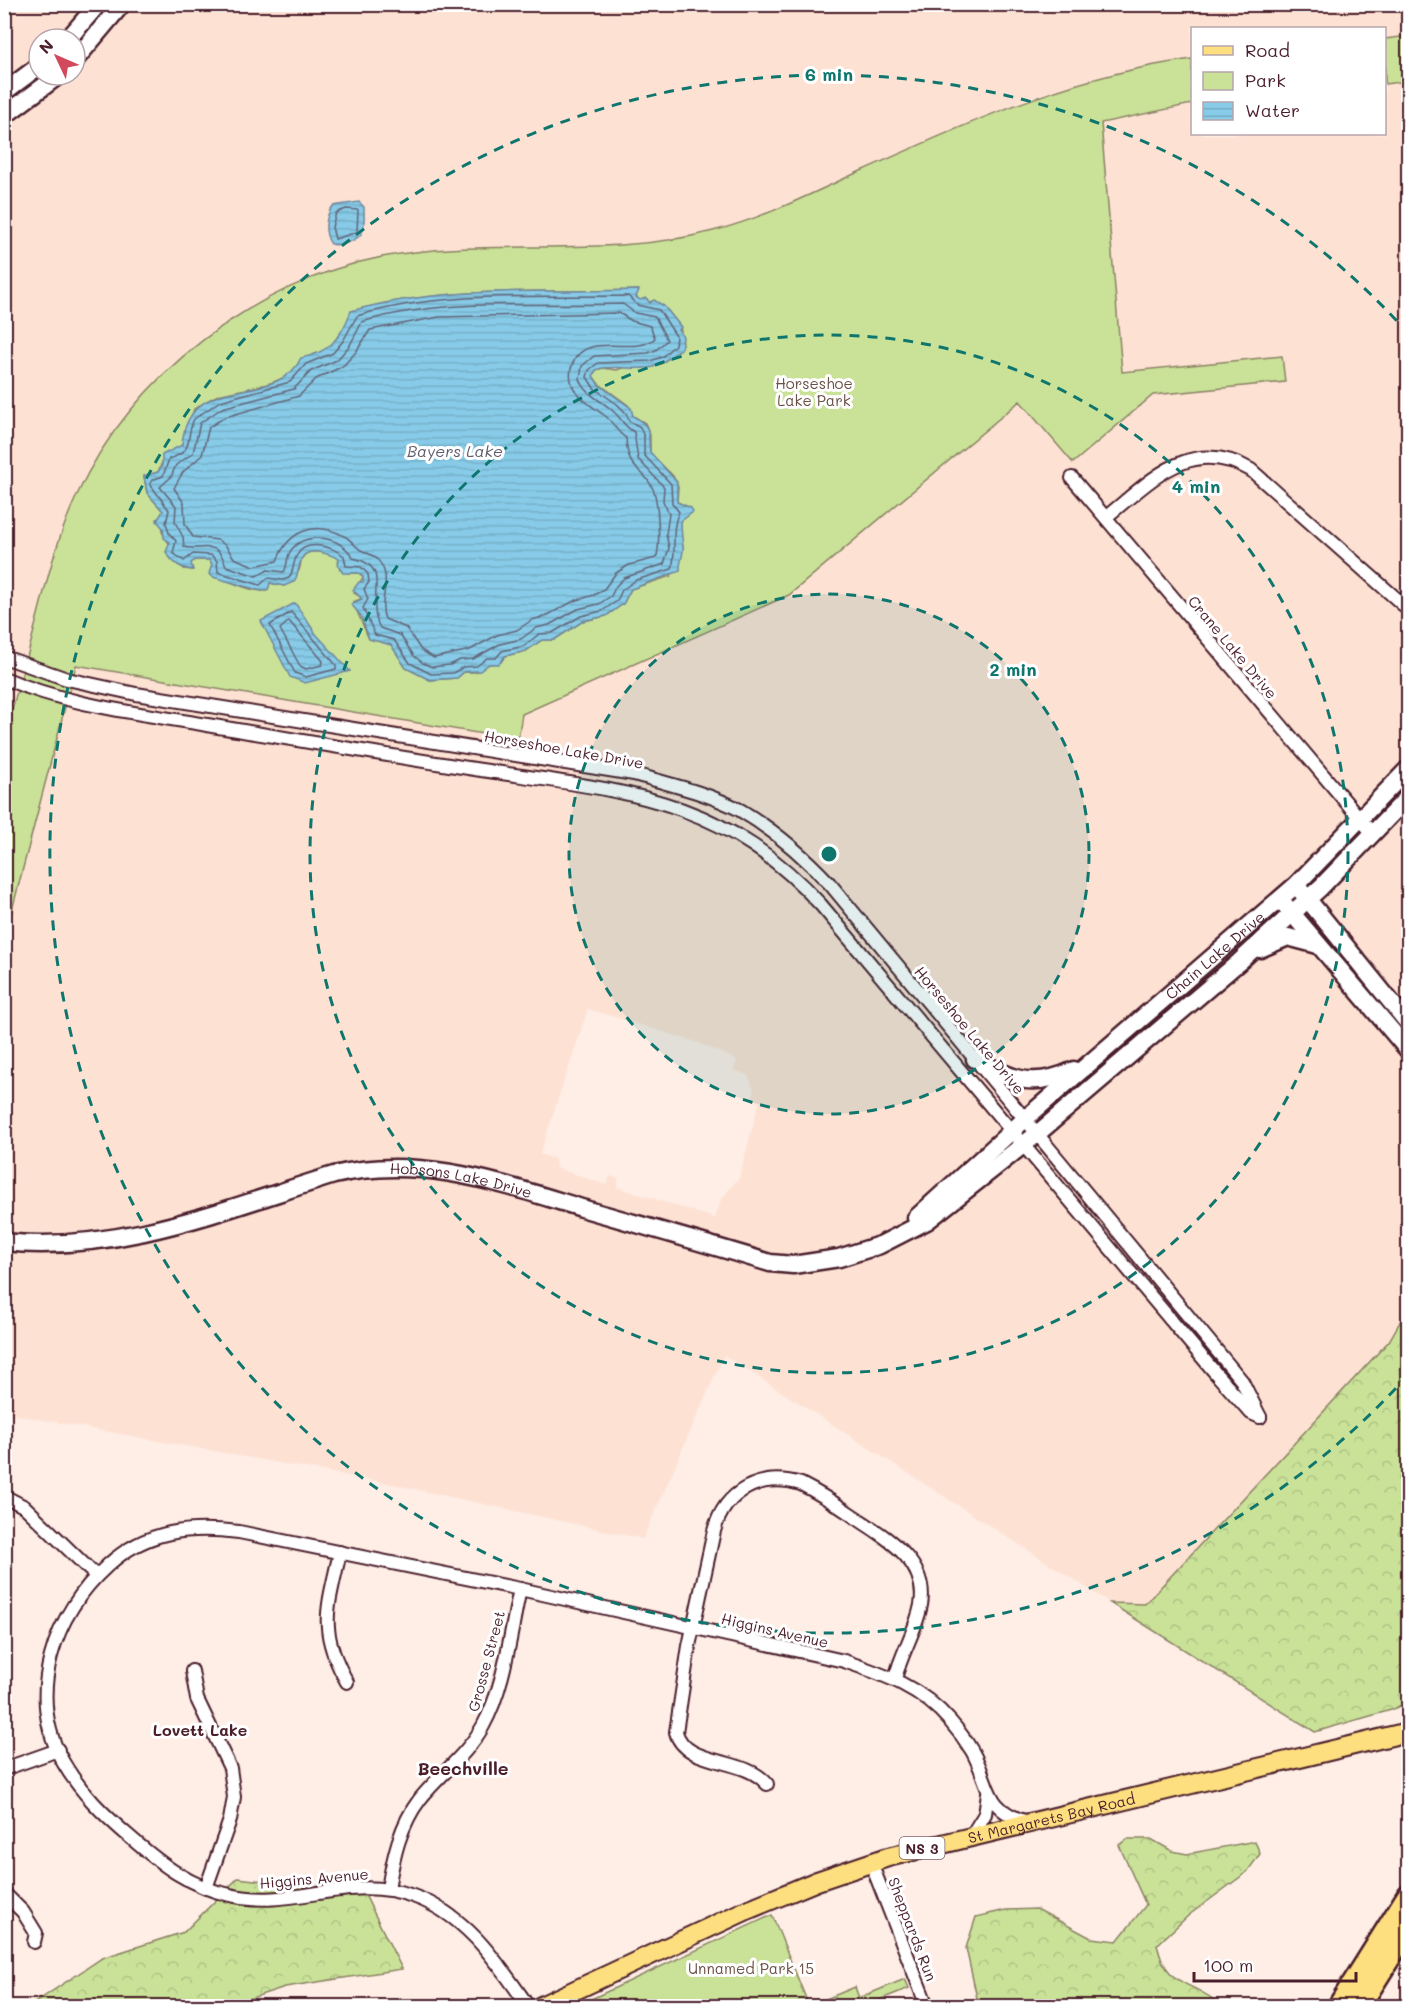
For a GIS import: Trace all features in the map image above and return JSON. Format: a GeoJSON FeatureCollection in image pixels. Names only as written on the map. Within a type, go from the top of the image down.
{"type":"FeatureCollection","features":[{"type":"Feature","properties":{"kind":"highway"},"geometry":{"type":"LineString","coordinates":[[1339,2007],[1408,1896]]}},
{"type":"Feature","properties":{"kind":"highway"},"geometry":{"type":"LineString","coordinates":[[1359,2007],[1408,1928]]}},
{"type":"Feature","properties":{"kind":"main road","name":"St Margarets Bay Road"},"geometry":{"type":"LineString","coordinates":[[541,2007],[747,1910],[817,1881],[871,1863],[1408,1732]]}},
{"type":"Feature","properties":{"kind":"street"},"geometry":{"type":"LineString","coordinates":[[78,27],[98,4]]}},
{"type":"Feature","properties":{"kind":"street"},"geometry":{"type":"LineString","coordinates":[[87,46],[122,4]]}},
{"type":"Feature","properties":{"kind":"street"},"geometry":{"type":"LineString","coordinates":[[4,92],[27,75]]}},
{"type":"Feature","properties":{"kind":"street"},"geometry":{"type":"LineString","coordinates":[[19,81],[31,99]]}},
{"type":"Feature","properties":{"kind":"street"},"geometry":{"type":"LineString","coordinates":[[4,117],[45,87]]}},
{"type":"Feature","properties":{"kind":"street"},"geometry":{"type":"LineString","coordinates":[[1106,517],[1178,463],[1204,457],[1230,460],[1251,470],[1408,609]]}},
{"type":"Feature","properties":{"kind":"street","name":"Crane Lake Drive"},"geometry":{"type":"LineString","coordinates":[[1072,478],[1373,834]]}},
{"type":"Feature","properties":{"kind":"street","name":"Horseshoe Lake Drive"},"geometry":{"type":"LineString","coordinates":[[4,657],[67,679],[117,691],[634,774],[738,809],[766,827],[806,859],[1242,1381],[1260,1418],[1251,1413],[814,898],[780,865],[728,828],[677,807],[600,787],[128,713],[47,694],[4,678]]}},
{"type":"Feature","properties":{"kind":"street","name":"Chain Lake Drive"},"geometry":{"type":"LineString","coordinates":[[1017,1138],[1025,1119],[1280,900],[1408,769]]}},
{"type":"Feature","properties":{"kind":"street","name":"Chain Lake Drive"},"geometry":{"type":"LineString","coordinates":[[1017,1138],[1037,1134],[1239,962],[1308,899],[1408,797]]}},
{"type":"Feature","properties":{"kind":"street"},"geometry":{"type":"LineString","coordinates":[[1296,885],[1408,1023]]}},
{"type":"Feature","properties":{"kind":"street"},"geometry":{"type":"LineString","coordinates":[[1280,900],[1408,1050]]}},
{"type":"Feature","properties":{"kind":"street"},"geometry":{"type":"LineString","coordinates":[[1239,962],[1277,940],[1288,937],[1321,947]]}},
{"type":"Feature","properties":{"kind":"street"},"geometry":{"type":"LineString","coordinates":[[894,992],[908,979]]}},
{"type":"Feature","properties":{"kind":"street"},"geometry":{"type":"LineString","coordinates":[[1164,999],[1177,1014]]}},
{"type":"Feature","properties":{"kind":"street"},"geometry":{"type":"LineString","coordinates":[[975,1059],[1011,1078],[1030,1081],[1049,1081],[1089,1064]]}},
{"type":"Feature","properties":{"kind":"street","name":"Hobsons Lake Drive"},"geometry":{"type":"LineString","coordinates":[[4,1242],[68,1243],[156,1231],[334,1175],[382,1167],[427,1168],[470,1175],[781,1264],[810,1263],[839,1258],[880,1245],[927,1221],[1017,1138]]}},
{"type":"Feature","properties":{"kind":"street"},"geometry":{"type":"LineString","coordinates":[[1125,1266],[1138,1255]]}},
{"type":"Feature","properties":{"kind":"street"},"geometry":{"type":"LineString","coordinates":[[1191,1343],[1203,1334]]}},
{"type":"Feature","properties":{"kind":"street"},"geometry":{"type":"LineString","coordinates":[[767,1784],[750,1769],[691,1752],[678,1737],[676,1721],[714,1531],[725,1505],[733,1496],[754,1484],[777,1479],[789,1480],[810,1488],[903,1551],[912,1564],[920,1586],[921,1604],[914,1631],[895,1679]]}},
{"type":"Feature","properties":{"kind":"street"},"geometry":{"type":"LineString","coordinates":[[4,1496],[25,1507],[96,1576]]}},
{"type":"Feature","properties":{"kind":"street","name":"Higgins Avenue"},"geometry":{"type":"LineString","coordinates":[[528,2007],[486,1949],[463,1924],[424,1900],[388,1889],[353,1887],[296,1897],[253,1899],[206,1888],[168,1869],[109,1819],[76,1781],[58,1750],[47,1703],[50,1658],[57,1636],[71,1607],[96,1576],[115,1559],[133,1548],[174,1531],[197,1528],[238,1532],[520,1589],[844,1661],[895,1679],[917,1690],[951,1721],[972,1751],[988,1793],[1003,1812],[1032,1823]]}},
{"type":"Feature","properties":{"kind":"street"},"geometry":{"type":"LineString","coordinates":[[340,1552],[326,1629],[332,1653],[347,1682]]}},
{"type":"Feature","properties":{"kind":"street","name":"Grosse Street"},"geometry":{"type":"LineString","coordinates":[[388,1889],[399,1840],[413,1810],[470,1747],[487,1717],[495,1695],[520,1589]]}},
{"type":"Feature","properties":{"kind":"street"},"geometry":{"type":"LineString","coordinates":[[192,1671],[196,1699],[230,1768],[234,1797],[230,1820],[206,1888]]}},
{"type":"Feature","properties":{"kind":"street"},"geometry":{"type":"LineString","coordinates":[[4,1769],[58,1750]]}},
{"type":"Feature","properties":{"kind":"street"},"geometry":{"type":"LineString","coordinates":[[970,1838],[985,1814],[988,1793]]}},
{"type":"Feature","properties":{"kind":"street","name":"Sheppards Run"},"geometry":{"type":"LineString","coordinates":[[871,1863],[927,2007]]}},
{"type":"Feature","properties":{"kind":"street"},"geometry":{"type":"LineString","coordinates":[[4,1893],[30,1922],[36,1933],[34,1942]]}},
{"type":"Feature","properties":{"kind":"shaded area"},"geometry":{"type":"Polygon","coordinates":[[[5,5],[1408,5],[1408,36],[1386,39],[1386,27],[1191,27],[1191,59],[1107,75],[1032,97],[767,213],[728,227],[672,240],[631,245],[443,249],[402,254],[338,269],[270,297],[220,327],[176,363],[136,405],[93,462],[59,540],[5,744],[5,5]]]}},
{"type":"Feature","properties":{"kind":"shaded area"},"geometry":{"type":"Polygon","coordinates":[[[1408,81],[1408,1308],[1389,1341],[1145,1604],[1110,1603],[724,1355],[643,1539],[382,1482],[5,1413],[5,937],[76,665],[522,714],[789,595],[1020,400],[1073,463],[1153,395],[1285,382],[1120,376],[1096,122],[1191,104],[1191,135],[1386,135],[1386,84],[1408,81]],[[588,1009],[540,1154],[555,1159],[556,1168],[607,1185],[610,1176],[619,1179],[617,1187],[715,1218],[721,1199],[739,1178],[759,1102],[752,1100],[754,1089],[748,1075],[734,1070],[737,1060],[696,1042],[588,1009]]]}},
{"type":"Feature","properties":{"kind":"green space"},"geometry":{"type":"Polygon","coordinates":[[[1408,36],[1408,81],[1386,84],[1386,39],[1408,36]]]}},
{"type":"Feature","properties":{"kind":"green space","name":"Horseshoe Lake Park"},"geometry":{"type":"Polygon","coordinates":[[[1191,59],[1191,104],[1101,123],[1122,372],[1282,356],[1285,382],[1153,395],[1073,463],[1020,401],[789,595],[522,714],[518,740],[76,665],[5,937],[5,741],[56,549],[77,495],[100,452],[129,412],[163,374],[202,341],[243,312],[288,288],[334,270],[382,257],[464,248],[631,244],[672,240],[732,226],[789,204],[984,117],[1063,88],[1104,76],[1191,59]],[[638,290],[494,292],[422,297],[352,311],[344,329],[328,349],[300,360],[295,369],[287,375],[265,385],[219,395],[194,409],[182,445],[166,453],[158,472],[144,476],[147,493],[164,514],[157,519],[163,528],[162,532],[184,569],[192,570],[191,563],[195,560],[209,560],[212,564],[211,569],[222,577],[260,591],[267,591],[270,583],[284,586],[297,574],[302,558],[309,552],[325,553],[339,559],[338,565],[349,573],[359,573],[363,577],[354,593],[363,598],[353,602],[369,639],[391,644],[406,668],[430,680],[457,678],[464,672],[476,672],[489,664],[501,662],[505,656],[526,651],[542,640],[554,640],[583,621],[606,616],[623,604],[631,589],[671,576],[683,547],[680,534],[681,521],[692,512],[691,508],[677,502],[678,487],[673,476],[650,453],[650,435],[645,423],[633,416],[628,405],[598,383],[593,376],[596,370],[603,368],[617,370],[624,367],[652,367],[662,363],[681,348],[683,343],[680,326],[668,311],[652,301],[649,303],[647,299],[640,300],[636,297],[638,290]]]}},
{"type":"Feature","properties":{"kind":"green space"},"geometry":{"type":"Polygon","coordinates":[[[1408,1308],[1408,1702],[1391,1710],[1315,1732],[1110,1603],[1145,1604],[1389,1341],[1408,1308]]]}},
{"type":"Feature","properties":{"kind":"green space"},"geometry":{"type":"Polygon","coordinates":[[[1127,1839],[1151,1839],[1172,1851],[1187,1854],[1255,1841],[1260,1854],[1247,1872],[1189,1915],[1157,1945],[1162,1960],[1175,1978],[1202,1992],[1221,2006],[985,2006],[977,1998],[966,1948],[976,1917],[1006,1910],[1037,1909],[1091,1938],[1117,1941],[1146,1905],[1119,1845],[1127,1839]]]}},
{"type":"Feature","properties":{"kind":"green space"},"geometry":{"type":"Polygon","coordinates":[[[238,1878],[364,1893],[402,1969],[285,1987],[227,2006],[30,2006],[102,1958],[184,1932],[238,1878]]]}},
{"type":"Feature","properties":{"kind":"green space","name":"Unnamed Park 15"},"geometry":{"type":"Polygon","coordinates":[[[772,1915],[809,2006],[576,2006],[772,1915]]]}},
{"type":"Feature","properties":{"kind":"green space"},"geometry":{"type":"Polygon","coordinates":[[[905,1979],[909,1988],[864,2006],[809,2006],[855,1987],[859,1998],[905,1979]]]}},
{"type":"Feature","properties":{"kind":"water"},"geometry":{"type":"Polygon","coordinates":[[[359,202],[364,207],[362,233],[349,242],[331,244],[326,230],[330,210],[333,206],[359,202]]]}},
{"type":"Feature","properties":{"kind":"water","name":"Bayers Lake"},"geometry":{"type":"Polygon","coordinates":[[[639,290],[636,297],[640,300],[646,298],[650,303],[654,300],[664,306],[681,327],[679,330],[683,337],[681,349],[653,367],[601,368],[596,370],[593,376],[598,384],[631,408],[633,416],[647,428],[650,452],[677,482],[677,502],[691,508],[693,512],[681,521],[683,550],[680,571],[631,589],[623,604],[606,616],[583,621],[554,640],[542,640],[526,651],[505,656],[499,664],[489,664],[480,671],[464,672],[457,678],[430,680],[406,668],[391,645],[369,639],[361,616],[351,604],[362,599],[353,590],[359,582],[363,582],[363,577],[359,573],[343,573],[338,566],[339,559],[335,557],[325,553],[309,552],[302,558],[294,582],[284,586],[270,583],[268,590],[261,591],[213,577],[209,574],[212,564],[209,560],[195,560],[191,563],[193,570],[177,564],[166,552],[170,542],[164,538],[163,528],[157,521],[163,511],[147,493],[144,476],[158,472],[162,465],[162,455],[182,445],[188,421],[200,406],[216,397],[273,383],[289,373],[301,358],[311,356],[333,343],[343,329],[351,311],[422,297],[458,294],[639,290]]]}},
{"type":"Feature","properties":{"kind":"water"},"geometry":{"type":"Polygon","coordinates":[[[295,603],[316,634],[350,671],[305,683],[290,677],[261,621],[295,603]]]}},
{"type":"Feature","properties":{"kind":"district","name":"Lovett Lake"},"geometry":{"type":"Point","coordinates":[200,1729]}},
{"type":"Feature","properties":{"kind":"district","name":"Beechville"},"geometry":{"type":"Point","coordinates":[463,1768]}}]}
